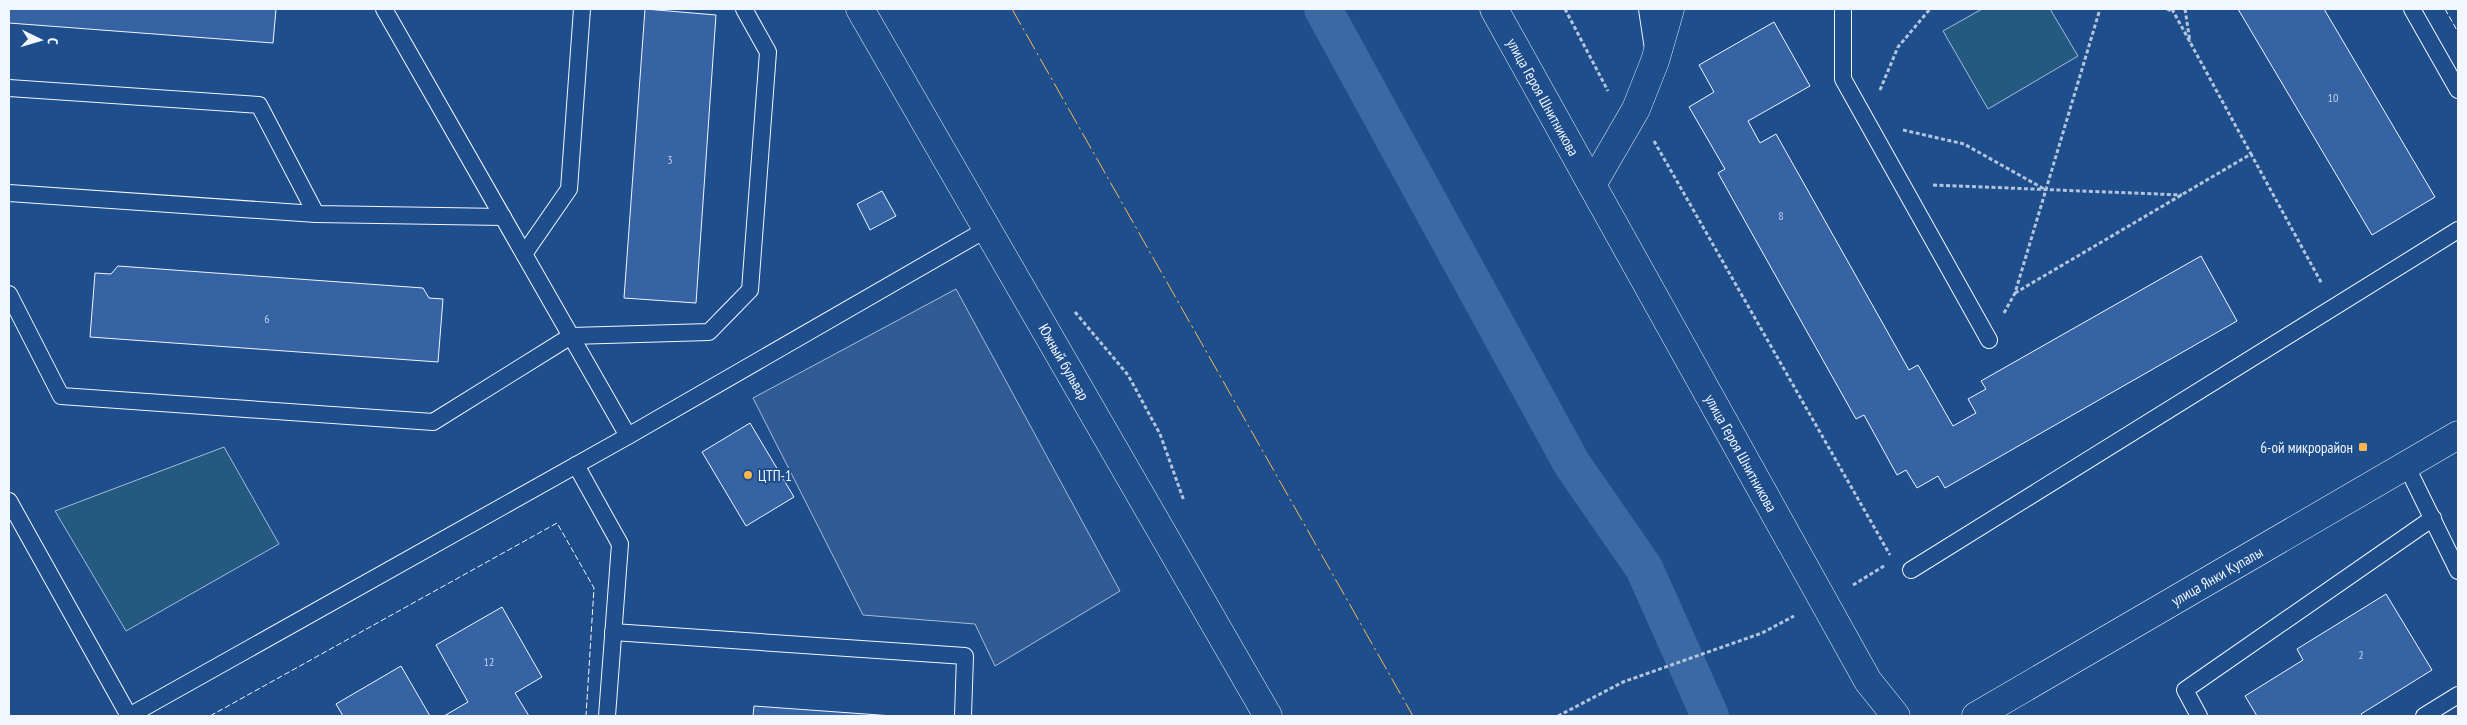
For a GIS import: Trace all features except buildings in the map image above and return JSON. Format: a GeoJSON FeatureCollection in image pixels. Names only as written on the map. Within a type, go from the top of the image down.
{"type":"FeatureCollection","features":[{"type":"Feature","properties":{"kind":"street","name":"Южный бульвар"},"geometry":{"type":"LineString","coordinates":[[860,9],[1268,716]]}},
{"type":"Feature","properties":{"kind":"street","name":"улица Героя Шнитникова"},"geometry":{"type":"LineString","coordinates":[[1494,9],[1868,681],[1896,716]]}},
{"type":"Feature","properties":{"kind":"street"},"geometry":{"type":"LineString","coordinates":[[1592,185],[1636,109],[1655,61],[1670,9]]}},
{"type":"Feature","properties":{"kind":"street","name":"улица Янки Купалы"},"geometry":{"type":"LineString","coordinates":[[1976,716],[2458,435]]}},
{"type":"Feature","properties":{"kind":"lane"},"geometry":{"type":"LineString","coordinates":[[384,9],[628,436]]}},
{"type":"Feature","properties":{"kind":"lane"},"geometry":{"type":"LineString","coordinates":[[524,254],[568,189],[582,9]]}},
{"type":"Feature","properties":{"kind":"lane"},"geometry":{"type":"LineString","coordinates":[[9,294],[61,396],[433,422],[571,336],[709,332],[750,290],[768,52],[744,9]]}},
{"type":"Feature","properties":{"kind":"lane"},"geometry":{"type":"LineString","coordinates":[[1647,9],[1655,61]]}},
{"type":"Feature","properties":{"kind":"lane"},"geometry":{"type":"LineString","coordinates":[[1843,9],[1843,80],[1989,340]]}},
{"type":"Feature","properties":{"kind":"lane"},"geometry":{"type":"LineString","coordinates":[[2412,9],[2453,67],[2458,90]]}},
{"type":"Feature","properties":{"kind":"lane"},"geometry":{"type":"LineString","coordinates":[[9,88],[259,105],[316,214]]}},
{"type":"Feature","properties":{"kind":"lane"},"geometry":{"type":"LineString","coordinates":[[9,192],[316,214],[503,217]]}},
{"type":"Feature","properties":{"kind":"lane"},"geometry":{"type":"LineString","coordinates":[[9,501],[129,716],[628,436],[987,229]]}},
{"type":"Feature","properties":{"kind":"lane"},"geometry":{"type":"LineString","coordinates":[[1911,570],[2458,230]]}},
{"type":"Feature","properties":{"kind":"lane"},"geometry":{"type":"LineString","coordinates":[[576,465],[620,544],[607,716]]}},
{"type":"Feature","properties":{"kind":"lane"},"geometry":{"type":"LineString","coordinates":[[2406,465],[2458,570]]}},
{"type":"Feature","properties":{"kind":"lane"},"geometry":{"type":"LineString","coordinates":[[2199,716],[2185,690],[2433,518]]}},
{"type":"Feature","properties":{"kind":"lane"},"geometry":{"type":"LineString","coordinates":[[613,632],[965,656],[963,716]]}},
{"type":"Feature","properties":{"kind":"lane"},"geometry":{"type":"LineString","coordinates":[[2424,716],[2458,696]]}},
{"type":"Feature","properties":{"kind":"path"},"geometry":{"type":"LineString","coordinates":[[1565,9],[1610,95],[1636,109],[1893,561]]}},
{"type":"Feature","properties":{"kind":"path"},"geometry":{"type":"LineString","coordinates":[[1930,9],[1898,47],[1866,121],[1964,144],[2046,190]]}},
{"type":"Feature","properties":{"kind":"path"},"geometry":{"type":"LineString","coordinates":[[1989,340],[2015,293],[2100,9]]}},
{"type":"Feature","properties":{"kind":"path"},"geometry":{"type":"LineString","coordinates":[[2167,9],[2173,11],[2325,289]]}},
{"type":"Feature","properties":{"kind":"path"},"geometry":{"type":"LineString","coordinates":[[2185,9],[2191,45]]}},
{"type":"Feature","properties":{"kind":"path"},"geometry":{"type":"LineString","coordinates":[[2015,293],[2251,154]]}},
{"type":"Feature","properties":{"kind":"path"},"geometry":{"type":"LineString","coordinates":[[1902,183],[2182,195]]}},
{"type":"Feature","properties":{"kind":"path"},"geometry":{"type":"LineString","coordinates":[[1072,308],[1128,375],[1160,434],[1186,506]]}},
{"type":"Feature","properties":{"kind":"path"},"geometry":{"type":"LineString","coordinates":[[1823,601],[1885,565]]}},
{"type":"Feature","properties":{"kind":"path"},"geometry":{"type":"LineString","coordinates":[[1558,716],[1624,682],[1762,633]]}},
{"type":"Feature","properties":{"kind":"shaded area"},"geometry":{"type":"Polygon","coordinates":[[[1982,9],[2050,9],[2078,56],[1988,109],[1943,31],[1982,9]]]}},
{"type":"Feature","properties":{"kind":"shaded area"},"geometry":{"type":"Polygon","coordinates":[[[956,289],[1120,591],[995,666],[975,624],[863,615],[753,398],[956,289]]]}},
{"type":"Feature","properties":{"kind":"shaded area"},"geometry":{"type":"Polygon","coordinates":[[[224,447],[279,544],[126,631],[55,511],[224,447]]]}},
{"type":"Feature","properties":{"kind":"waterway"},"geometry":{"type":"LineString","coordinates":[[1323,9],[1572,464],[1644,568],[1710,716]]}},
{"type":"Feature","properties":{"kind":"fence"},"geometry":{"type":"LineString","coordinates":[[2445,9],[2458,32]]}},
{"type":"Feature","properties":{"kind":"fence"},"geometry":{"type":"LineString","coordinates":[[210,716],[557,523],[594,588],[586,716]]}},
{"type":"Feature","properties":{"kind":"power"},"geometry":{"type":"LineString","coordinates":[[1012,9],[1413,716]]}},
{"type":"Feature","properties":{"kind":"place","name":"6-ой микрорайон"},"geometry":{"type":"Point","coordinates":[2363,447]}},
{"type":"Feature","properties":{"kind":"place","name":"ЦТП-1"},"geometry":{"type":"Point","coordinates":[748,475]}}]}
